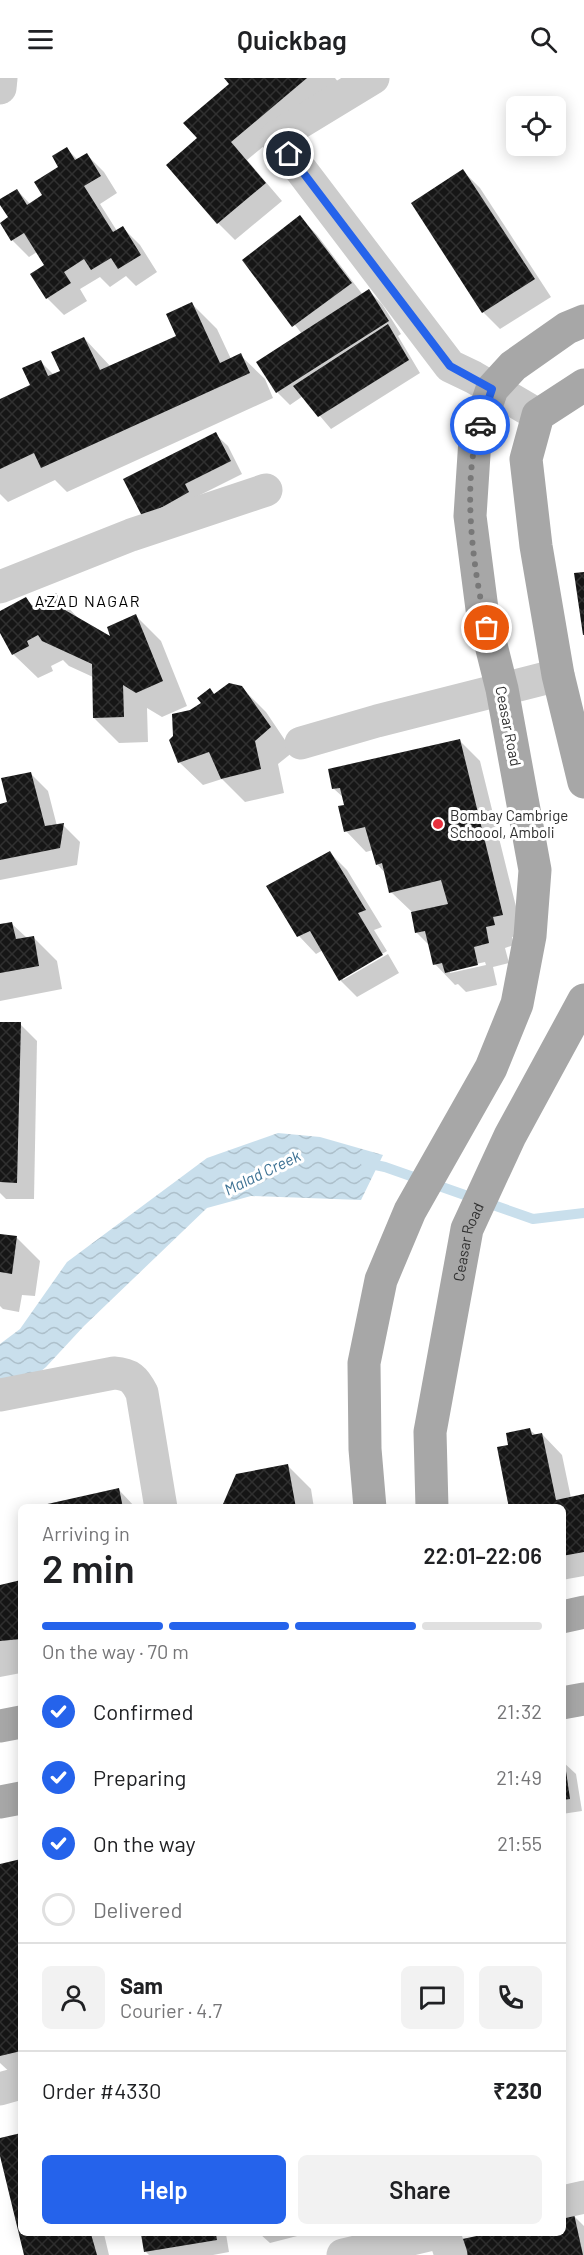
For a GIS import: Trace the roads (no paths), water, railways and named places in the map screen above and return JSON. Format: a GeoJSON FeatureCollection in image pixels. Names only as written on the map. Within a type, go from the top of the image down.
{"type":"FeatureCollection","features":[{"type":"Feature","properties":{"kind":"main road","name":"Ceasar Road"},"geometry":{"type":"LineString","coordinates":[[370,1504],[364,1449],[364,1363],[381,1280],[414,1205],[491,1068],[517,1004],[530,936],[535,870],[502,689],[482,609],[470,516],[475,439],[492,389],[513,366],[567,328],[584,321]]}},
{"type":"Feature","properties":{"kind":"main road"},"geometry":{"type":"LineString","coordinates":[[584,385],[538,415],[526,459],[536,546],[558,675],[584,782]]}},
{"type":"Feature","properties":{"kind":"main road","name":"Ceasar Road"},"geometry":{"type":"LineString","coordinates":[[432,1504],[430,1432],[467,1229],[510,1136],[584,1000]]}},
{"type":"Feature","properties":{"kind":"main road"},"geometry":{"type":"LineString","coordinates":[[491,1068],[537,1087]]}},
{"type":"Feature","properties":{"kind":"main road"},"geometry":{"type":"LineString","coordinates":[[566,1616],[584,1612]]}},
{"type":"Feature","properties":{"kind":"main road"},"geometry":{"type":"LineString","coordinates":[[566,1702],[584,1699]]}},
{"type":"Feature","properties":{"kind":"main road"},"geometry":{"type":"LineString","coordinates":[[0,1726],[18,1723]]}},
{"type":"Feature","properties":{"kind":"main road"},"geometry":{"type":"LineString","coordinates":[[0,1802],[18,1799]]}},
{"type":"Feature","properties":{"kind":"street"},"geometry":{"type":"LineString","coordinates":[[0,88],[1,78]]}},
{"type":"Feature","properties":{"kind":"street"},"geometry":{"type":"LineString","coordinates":[[374,78],[276,137],[450,366],[538,415]]}},
{"type":"Feature","properties":{"kind":"street"},"geometry":{"type":"LineString","coordinates":[[0,587],[131,535],[266,490]]}},
{"type":"Feature","properties":{"kind":"street"},"geometry":{"type":"LineString","coordinates":[[301,743],[377,720],[558,675]]}},
{"type":"Feature","properties":{"kind":"street"},"geometry":{"type":"LineString","coordinates":[[0,1395],[114,1373],[127,1374],[136,1380],[142,1393],[160,1504]]}},
{"type":"Feature","properties":{"kind":"street"},"geometry":{"type":"LineString","coordinates":[[0,2090],[18,2084]]}},
{"type":"Feature","properties":{"kind":"street"},"geometry":{"type":"LineString","coordinates":[[566,2201],[584,2196]]}},
{"type":"Feature","properties":{"kind":"street"},"geometry":{"type":"LineString","coordinates":[[343,2255],[413,2236]]}},
{"type":"Feature","properties":{"kind":"street"},"geometry":{"type":"LineString","coordinates":[[445,2236],[451,2255]]}},
{"type":"Feature","properties":{"kind":"water"},"geometry":{"type":"Polygon","coordinates":[[[278,1133],[320,1137],[383,1155],[361,1200],[251,1196],[207,1208],[84,1326],[46,1367],[5,1400],[0,1400],[0,1344],[20,1329],[67,1262],[207,1158],[278,1133]]]}},
{"type":"Feature","properties":{"kind":"waterway","name":"Malad Creek"},"geometry":{"type":"LineString","coordinates":[[366,1163],[385,1167],[533,1219],[584,1213]]}},
{"type":"Feature","properties":{"kind":"place","name":"Bombay Cambrige Schoool, Amboli"},"geometry":{"type":"Point","coordinates":[438,824]}},
{"type":"Feature","properties":{"kind":"district","name":"AZAD NAGAR"},"geometry":{"type":"Point","coordinates":[88,600]}}]}
